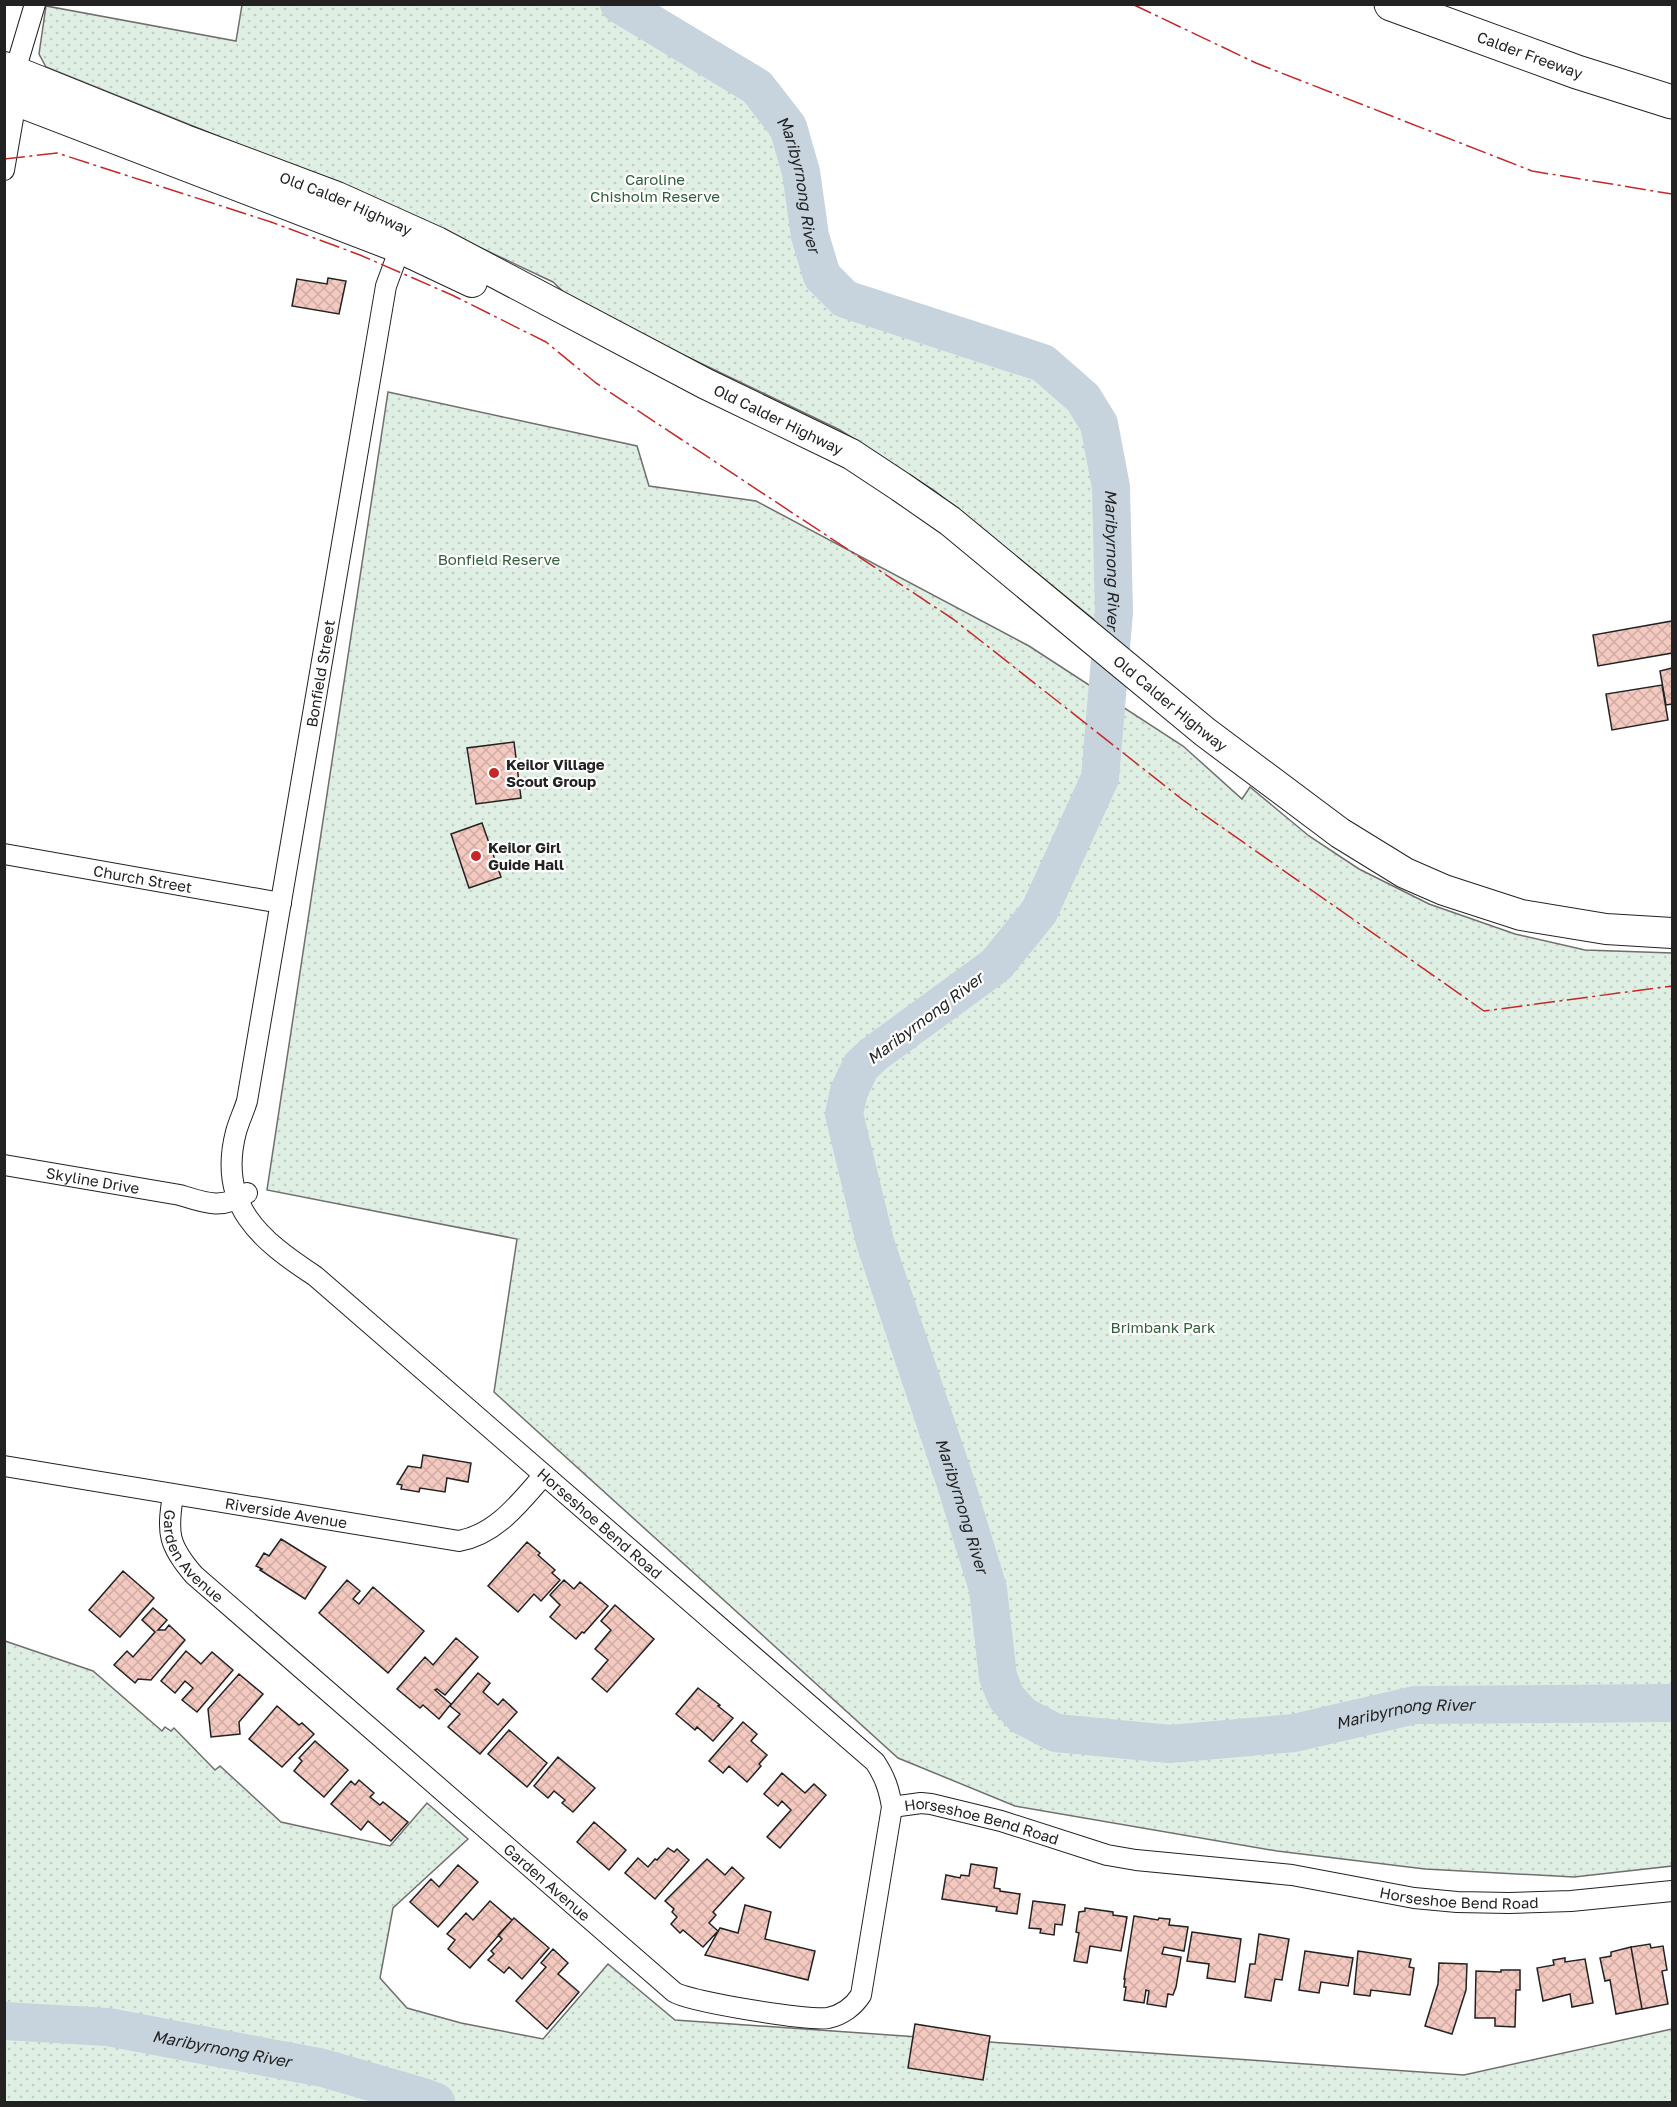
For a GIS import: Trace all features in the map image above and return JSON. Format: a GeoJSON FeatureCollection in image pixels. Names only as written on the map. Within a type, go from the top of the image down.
{"type":"FeatureCollection","features":[{"type":"Feature","properties":{"kind":"highway","name":"Calder Freeway"},"geometry":{"type":"LineString","coordinates":[[1391,4],[1577,72],[1672,102]]}},
{"type":"Feature","properties":{"kind":"main road","name":"Old Calder Highway"},"geometry":{"type":"LineString","coordinates":[[10,83],[404,238],[557,322],[706,384],[851,454],[950,522],[1205,732],[1340,833],[1405,873],[1444,890],[1521,915],[1634,932],[1672,933]]}},
{"type":"Feature","properties":{"kind":"street"},"geometry":{"type":"LineString","coordinates":[[4,170],[10,83],[35,4]]}},
{"type":"Feature","properties":{"kind":"street","name":"Bonfield Street"},"geometry":{"type":"LineString","coordinates":[[240,1193],[248,1131],[247,1101],[386,286],[404,238]]}},
{"type":"Feature","properties":{"kind":"street","name":"Church Street"},"geometry":{"type":"LineString","coordinates":[[4,854],[281,903]]}},
{"type":"Feature","properties":{"kind":"street","name":"Skyline Drive"},"geometry":{"type":"LineString","coordinates":[[4,1165],[180,1195],[240,1193]]}},
{"type":"Feature","properties":{"kind":"street","name":"Horseshoe Bend Road"},"geometry":{"type":"LineString","coordinates":[[240,1193],[259,1232],[286,1257],[315,1276],[875,1762],[890,1790],[892,1807],[931,1804],[1001,1821],[1107,1855],[1136,1860],[1292,1875],[1414,1898],[1509,1903],[1571,1901],[1672,1891]]}},
{"type":"Feature","properties":{"kind":"street","name":"Riverside Avenue"},"geometry":{"type":"LineString","coordinates":[[4,1466],[459,1540],[482,1534],[494,1527],[544,1475]]}},
{"type":"Feature","properties":{"kind":"street","name":"Garden Avenue"},"geometry":{"type":"LineString","coordinates":[[173,1495],[169,1522],[170,1534],[182,1561],[194,1575],[660,1981],[679,1995],[695,2000],[806,2017],[828,2018],[851,2007],[861,1995],[892,1807]]}},
{"type":"Feature","properties":{"kind":"green space","name":"Caroline Chisholm Reserve"},"geometry":{"type":"Polygon","coordinates":[[[242,5],[619,5],[757,87],[788,127],[801,172],[810,236],[822,276],[845,299],[1043,363],[1083,398],[1099,424],[1111,487],[1114,612],[1112,634],[935,491],[840,430],[575,303],[553,282],[392,206],[46,67],[39,54],[46,6],[236,41],[242,5]]]}},
{"type":"Feature","properties":{"kind":"green space","name":"Brimbank Park"},"geometry":{"type":"Polygon","coordinates":[[[388,392],[637,446],[649,486],[756,501],[1029,646],[1183,746],[1242,799],[1250,787],[1309,836],[1359,869],[1429,904],[1515,934],[1585,950],[1672,953],[1672,1866],[1574,1877],[1425,1869],[1277,1851],[1015,1806],[898,1758],[494,1392],[517,1239],[267,1190],[388,392]]]}},
{"type":"Feature","properties":{"kind":"green space"},"geometry":{"type":"Polygon","coordinates":[[[5,1641],[93,1671],[162,1731],[165,1727],[171,1731],[174,1728],[215,1770],[220,1766],[281,1822],[390,1846],[427,1803],[468,1839],[393,1908],[380,1978],[407,2008],[461,2023],[543,2039],[608,1964],[675,2020],[1464,2075],[1672,2029],[1672,2102],[5,2102],[5,1641]]]}},
{"type":"Feature","properties":{"kind":"building"},"geometry":{"type":"Polygon","coordinates":[[[328,278],[346,281],[339,314],[292,306],[297,279],[327,284],[328,278]]]}},
{"type":"Feature","properties":{"kind":"building"},"geometry":{"type":"Polygon","coordinates":[[[1672,621],[1672,653],[1598,666],[1593,635],[1672,621]]]}},
{"type":"Feature","properties":{"kind":"building"},"geometry":{"type":"Polygon","coordinates":[[[1672,668],[1672,704],[1666,705],[1660,671],[1672,668]]]}},
{"type":"Feature","properties":{"kind":"building"},"geometry":{"type":"Polygon","coordinates":[[[1662,685],[1668,720],[1612,730],[1606,694],[1662,685]]]}},
{"type":"Feature","properties":{"kind":"building","name":"Keilor Village Scout Group"},"geometry":{"type":"Polygon","coordinates":[[[514,742],[521,798],[476,804],[467,748],[514,742]]]}},
{"type":"Feature","properties":{"kind":"building","name":"Keilor Girl Guide Hall"},"geometry":{"type":"Polygon","coordinates":[[[482,823],[501,877],[469,888],[451,834],[482,823]]]}},
{"type":"Feature","properties":{"kind":"building"},"geometry":{"type":"Polygon","coordinates":[[[423,1455],[471,1463],[468,1482],[447,1478],[445,1492],[420,1488],[419,1492],[401,1489],[402,1485],[397,1484],[408,1466],[421,1468],[423,1455]]]}},
{"type":"Feature","properties":{"kind":"building"},"geometry":{"type":"Polygon","coordinates":[[[281,1539],[326,1567],[305,1599],[256,1566],[264,1553],[269,1556],[281,1539]]]}},
{"type":"Feature","properties":{"kind":"building"},"geometry":{"type":"Polygon","coordinates":[[[527,1542],[555,1570],[552,1573],[560,1580],[541,1601],[534,1594],[518,1612],[488,1586],[527,1542]]]}},
{"type":"Feature","properties":{"kind":"building"},"geometry":{"type":"Polygon","coordinates":[[[123,1571],[154,1598],[120,1637],[89,1610],[123,1571]]]}},
{"type":"Feature","properties":{"kind":"building"},"geometry":{"type":"Polygon","coordinates":[[[347,1580],[360,1591],[353,1599],[359,1604],[373,1587],[424,1631],[388,1673],[319,1613],[347,1580]]]}},
{"type":"Feature","properties":{"kind":"building"},"geometry":{"type":"Polygon","coordinates":[[[564,1580],[574,1589],[580,1582],[608,1606],[576,1639],[550,1617],[560,1605],[550,1595],[564,1580]]]}},
{"type":"Feature","properties":{"kind":"building"},"geometry":{"type":"Polygon","coordinates":[[[615,1605],[654,1639],[607,1692],[592,1679],[608,1660],[595,1649],[611,1630],[601,1621],[615,1605]]]}},
{"type":"Feature","properties":{"kind":"building"},"geometry":{"type":"Polygon","coordinates":[[[153,1608],[167,1620],[158,1630],[165,1630],[169,1625],[185,1640],[151,1680],[138,1679],[135,1683],[114,1665],[127,1651],[133,1657],[155,1632],[142,1620],[153,1608]]]}},
{"type":"Feature","properties":{"kind":"building"},"geometry":{"type":"Polygon","coordinates":[[[456,1638],[478,1657],[445,1695],[435,1690],[451,1704],[439,1719],[423,1705],[420,1708],[397,1689],[425,1657],[433,1665],[456,1638]]]}},
{"type":"Feature","properties":{"kind":"building"},"geometry":{"type":"Polygon","coordinates":[[[186,1651],[201,1664],[212,1652],[233,1670],[197,1712],[182,1700],[193,1688],[185,1681],[175,1693],[161,1681],[186,1651]]]}},
{"type":"Feature","properties":{"kind":"building"},"geometry":{"type":"Polygon","coordinates":[[[478,1673],[490,1683],[483,1692],[498,1705],[503,1699],[517,1712],[480,1754],[448,1727],[460,1714],[450,1706],[478,1673]]]}},
{"type":"Feature","properties":{"kind":"building"},"geometry":{"type":"Polygon","coordinates":[[[239,1674],[263,1694],[239,1722],[240,1734],[211,1737],[208,1709],[239,1674]]]}},
{"type":"Feature","properties":{"kind":"building"},"geometry":{"type":"Polygon","coordinates":[[[698,1688],[733,1718],[713,1741],[697,1727],[695,1730],[676,1714],[698,1688]]]}},
{"type":"Feature","properties":{"kind":"building"},"geometry":{"type":"Polygon","coordinates":[[[277,1706],[299,1725],[302,1723],[314,1734],[282,1767],[249,1739],[277,1706]]]}},
{"type":"Feature","properties":{"kind":"building"},"geometry":{"type":"Polygon","coordinates":[[[743,1722],[757,1734],[751,1741],[767,1755],[747,1782],[729,1766],[723,1773],[709,1761],[743,1722]]]}},
{"type":"Feature","properties":{"kind":"building"},"geometry":{"type":"Polygon","coordinates":[[[509,1730],[547,1763],[527,1787],[488,1754],[509,1730]]]}},
{"type":"Feature","properties":{"kind":"building"},"geometry":{"type":"Polygon","coordinates":[[[315,1741],[348,1770],[324,1797],[294,1771],[302,1761],[299,1758],[315,1741]]]}},
{"type":"Feature","properties":{"kind":"building"},"geometry":{"type":"Polygon","coordinates":[[[558,1757],[595,1788],[573,1812],[562,1803],[565,1800],[554,1791],[548,1798],[534,1786],[558,1757]]]}},
{"type":"Feature","properties":{"kind":"building"},"geometry":{"type":"Polygon","coordinates":[[[782,1773],[805,1793],[814,1784],[826,1795],[780,1848],[767,1837],[791,1810],[782,1801],[778,1806],[764,1794],[782,1773]]]}},
{"type":"Feature","properties":{"kind":"building"},"geometry":{"type":"Polygon","coordinates":[[[359,1780],[374,1793],[370,1797],[380,1805],[383,1802],[408,1822],[391,1841],[368,1821],[361,1830],[331,1804],[351,1781],[355,1785],[359,1780]]]}},
{"type":"Feature","properties":{"kind":"building"},"geometry":{"type":"Polygon","coordinates":[[[594,1822],[626,1850],[609,1870],[577,1842],[594,1822]]]}},
{"type":"Feature","properties":{"kind":"building"},"geometry":{"type":"Polygon","coordinates":[[[668,1848],[674,1852],[677,1849],[689,1860],[655,1899],[625,1873],[638,1858],[648,1867],[668,1848]]]}},
{"type":"Feature","properties":{"kind":"building"},"geometry":{"type":"Polygon","coordinates":[[[707,1859],[725,1875],[732,1867],[744,1878],[713,1912],[716,1915],[709,1923],[718,1931],[703,1947],[683,1930],[680,1933],[671,1924],[677,1917],[672,1912],[674,1909],[665,1901],[707,1859]]]}},
{"type":"Feature","properties":{"kind":"building"},"geometry":{"type":"Polygon","coordinates":[[[971,1864],[997,1868],[994,1888],[1020,1894],[1017,1914],[996,1911],[997,1907],[942,1899],[946,1875],[960,1878],[961,1875],[969,1876],[971,1864]]]}},
{"type":"Feature","properties":{"kind":"building"},"geometry":{"type":"Polygon","coordinates":[[[458,1865],[478,1882],[438,1927],[410,1902],[431,1879],[439,1887],[458,1865]]]}},
{"type":"Feature","properties":{"kind":"building"},"geometry":{"type":"Polygon","coordinates":[[[490,1901],[512,1920],[470,1968],[448,1949],[455,1940],[447,1934],[466,1913],[473,1920],[490,1901]]]}},
{"type":"Feature","properties":{"kind":"building"},"geometry":{"type":"Polygon","coordinates":[[[1033,1901],[1065,1905],[1062,1925],[1055,1924],[1054,1935],[1040,1933],[1041,1929],[1029,1928],[1033,1901]]]}},
{"type":"Feature","properties":{"kind":"building"},"geometry":{"type":"Polygon","coordinates":[[[745,1905],[771,1912],[765,1939],[815,1951],[808,1980],[705,1955],[720,1928],[738,1933],[745,1905]]]}},
{"type":"Feature","properties":{"kind":"building"},"geometry":{"type":"Polygon","coordinates":[[[1085,1908],[1113,1912],[1113,1915],[1127,1917],[1121,1951],[1090,1946],[1087,1963],[1074,1961],[1079,1933],[1076,1932],[1079,1912],[1085,1911],[1085,1908]]]}},
{"type":"Feature","properties":{"kind":"building"},"geometry":{"type":"Polygon","coordinates":[[[1134,1916],[1158,1920],[1159,1918],[1170,1919],[1169,1925],[1188,1927],[1184,1951],[1164,1947],[1162,1954],[1181,1957],[1176,1987],[1173,1995],[1168,1994],[1166,2007],[1147,2004],[1149,1991],[1146,1990],[1144,2003],[1124,2000],[1126,1987],[1124,1987],[1124,1979],[1134,1916]]]}},
{"type":"Feature","properties":{"kind":"building"},"geometry":{"type":"Polygon","coordinates":[[[514,1918],[549,1948],[522,1979],[509,1967],[504,1973],[488,1960],[494,1954],[491,1951],[502,1939],[498,1935],[514,1918]]]}},
{"type":"Feature","properties":{"kind":"building"},"geometry":{"type":"Polygon","coordinates":[[[1192,1932],[1241,1939],[1235,1982],[1207,1978],[1209,1964],[1187,1961],[1192,1932]]]}},
{"type":"Feature","properties":{"kind":"building"},"geometry":{"type":"Polygon","coordinates":[[[1259,1934],[1289,1939],[1282,1980],[1275,1979],[1271,2001],[1245,1997],[1250,1964],[1255,1964],[1259,1934]]]}},
{"type":"Feature","properties":{"kind":"building"},"geometry":{"type":"Polygon","coordinates":[[[1650,1944],[1651,1948],[1663,1946],[1667,1970],[1662,1971],[1668,2004],[1642,2009],[1631,1947],[1650,1944]]]}},
{"type":"Feature","properties":{"kind":"building"},"geometry":{"type":"Polygon","coordinates":[[[1631,1947],[1642,2009],[1616,2014],[1610,1980],[1605,1981],[1600,1958],[1611,1956],[1611,1952],[1631,1947]]]}},
{"type":"Feature","properties":{"kind":"building"},"geometry":{"type":"Polygon","coordinates":[[[553,1949],[568,1963],[558,1974],[579,1992],[547,2029],[516,2001],[546,1967],[541,1963],[553,1949]]]}},
{"type":"Feature","properties":{"kind":"building"},"geometry":{"type":"Polygon","coordinates":[[[1305,1951],[1353,1958],[1348,1986],[1321,1982],[1319,1993],[1299,1990],[1305,1951]]]}},
{"type":"Feature","properties":{"kind":"building"},"geometry":{"type":"Polygon","coordinates":[[[1358,1951],[1411,1959],[1409,1967],[1414,1968],[1410,1995],[1371,1990],[1370,1996],[1354,1994],[1358,1951]]]}},
{"type":"Feature","properties":{"kind":"building"},"geometry":{"type":"Polygon","coordinates":[[[1565,1958],[1565,1962],[1585,1959],[1593,2003],[1572,2007],[1570,1994],[1543,2001],[1537,1968],[1554,1965],[1553,1960],[1565,1958]]]}},
{"type":"Feature","properties":{"kind":"building"},"geometry":{"type":"Polygon","coordinates":[[[1439,1963],[1467,1964],[1466,1990],[1452,2034],[1425,2026],[1438,1984],[1439,1963]]]}},
{"type":"Feature","properties":{"kind":"building"},"geometry":{"type":"Polygon","coordinates":[[[1501,1970],[1520,1970],[1520,1990],[1516,1990],[1515,2027],[1495,2026],[1495,2018],[1475,2018],[1476,1971],[1501,1972],[1501,1970]]]}},
{"type":"Feature","properties":{"kind":"building"},"geometry":{"type":"Polygon","coordinates":[[[915,2024],[990,2036],[983,2080],[908,2068],[915,2024]]]}},
{"type":"Feature","properties":{"kind":"waterway","name":"Maribyrnong River"},"geometry":{"type":"LineString","coordinates":[[619,4],[757,87],[788,127],[801,172],[810,236],[822,276],[845,299],[1043,363],[1083,398],[1099,424],[1111,487],[1114,612],[1100,778],[1039,912],[996,965],[874,1054],[861,1066],[849,1091],[844,1114],[875,1242],[955,1481],[988,1589],[998,1677],[1006,1697],[1023,1716],[1056,1733],[1170,1744],[1294,1733],[1415,1705],[1672,1703]]}},
{"type":"Feature","properties":{"kind":"waterway","name":"Maribyrnong River"},"geometry":{"type":"LineString","coordinates":[[4,2021],[108,2027],[323,2068],[436,2102]]}},
{"type":"Feature","properties":{"kind":"power"},"geometry":{"type":"LineString","coordinates":[[1132,4],[1256,63],[1532,171],[1672,194]]}},
{"type":"Feature","properties":{"kind":"power"},"geometry":{"type":"LineString","coordinates":[[4,159],[57,153],[271,222],[360,255],[452,295],[546,342],[596,383],[953,619],[1183,800],[1484,1011],[1672,986]]}},
{"type":"Feature","properties":{"kind":"place","name":"Keilor Village Scout Group"},"geometry":{"type":"Point","coordinates":[494,773]}},
{"type":"Feature","properties":{"kind":"place","name":"Keilor Girl Guide Hall"},"geometry":{"type":"Point","coordinates":[476,856]}},
{"type":"Feature","properties":{"kind":"park label","name":"Bonfield Reserve"},"geometry":{"type":"Point","coordinates":[499,559]}}]}
